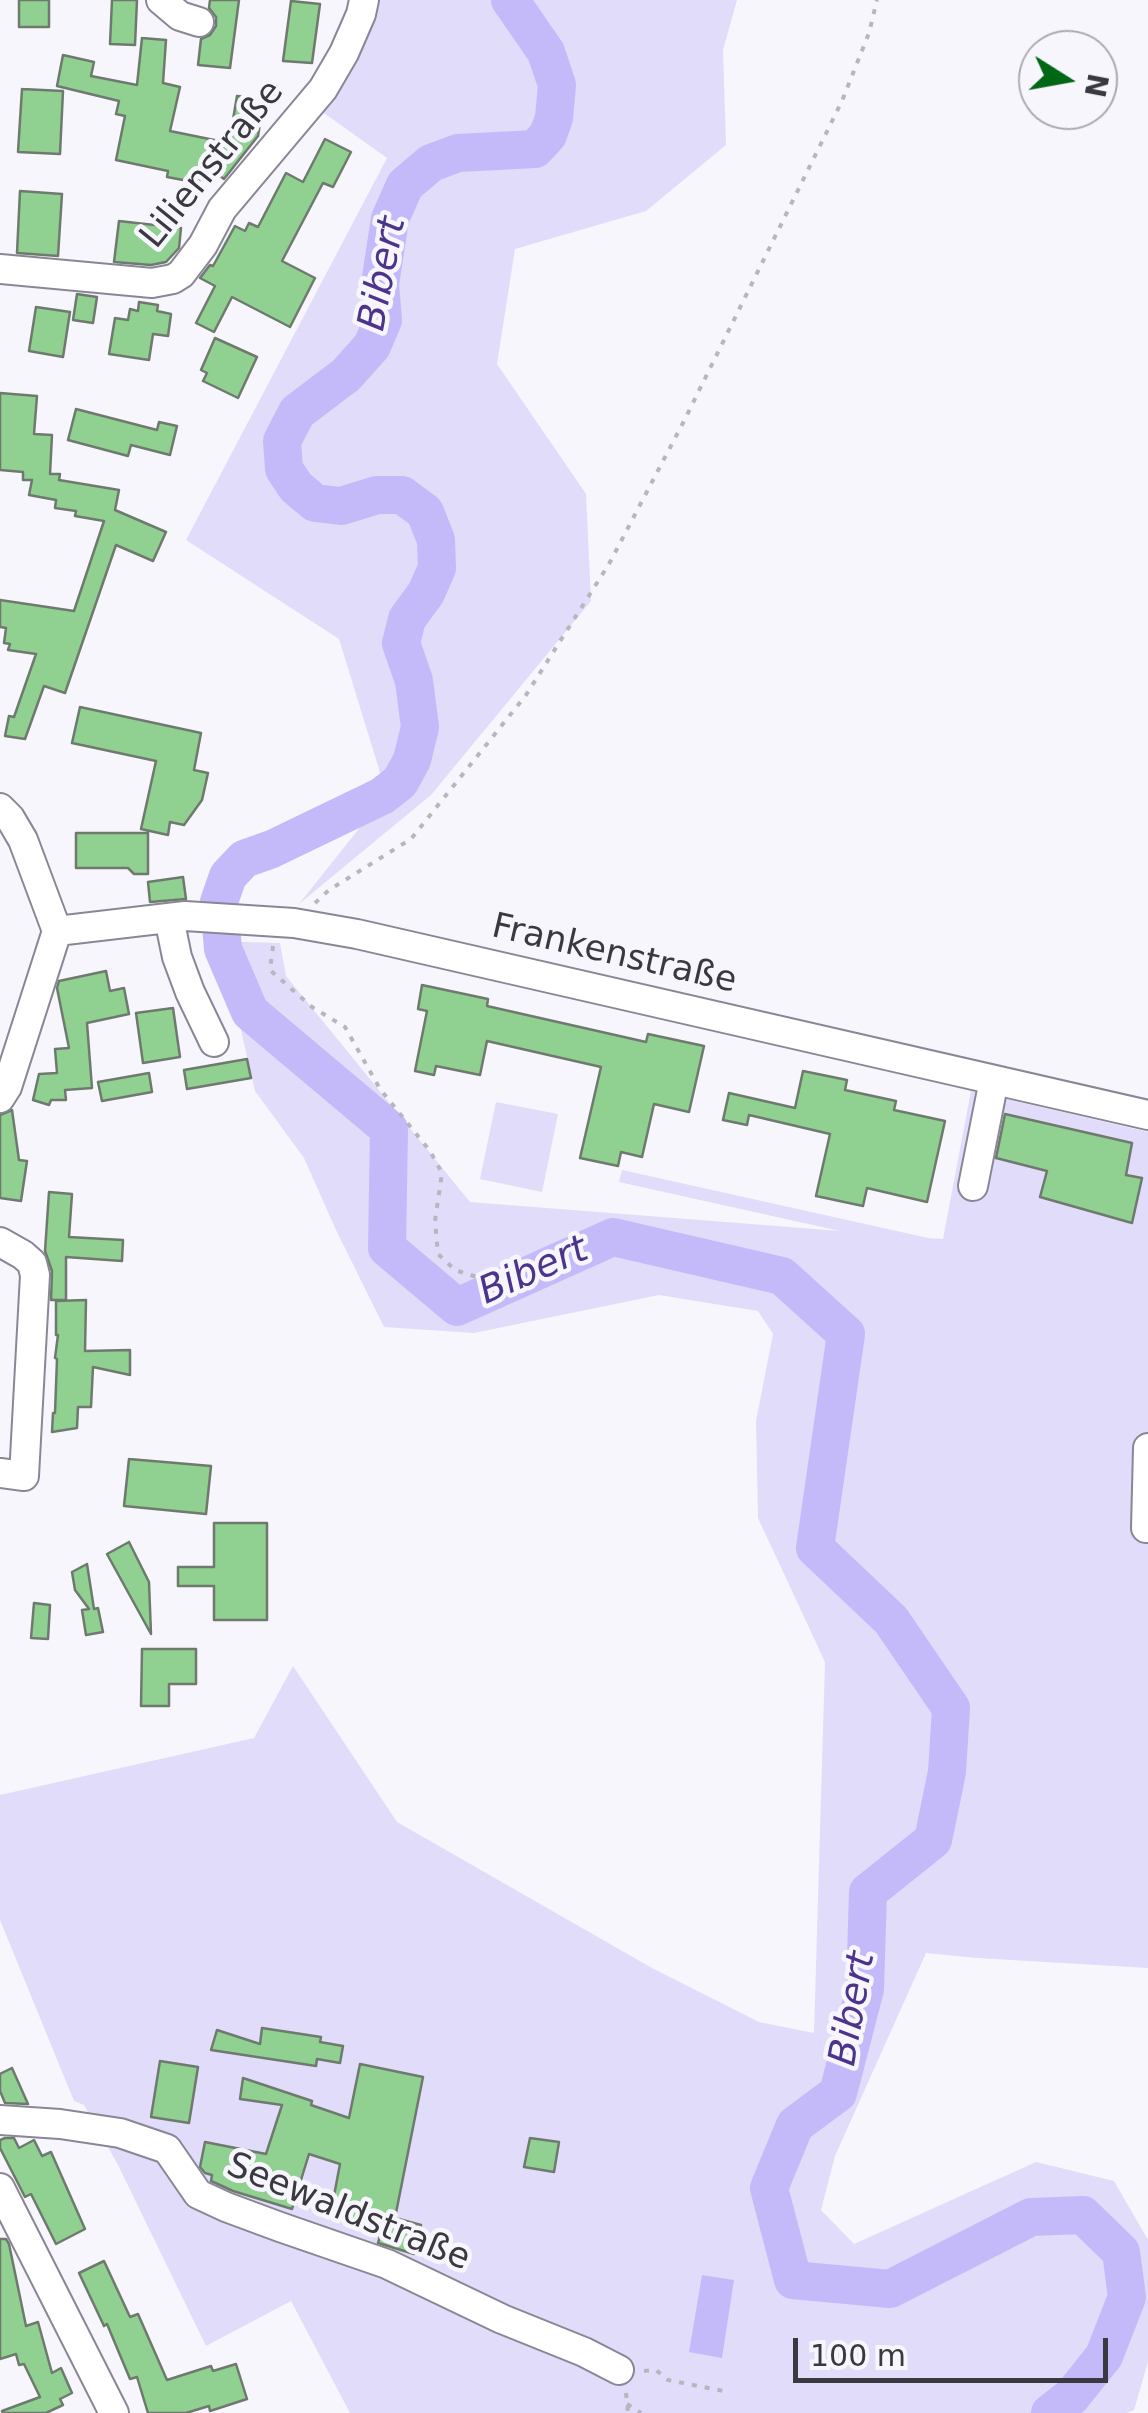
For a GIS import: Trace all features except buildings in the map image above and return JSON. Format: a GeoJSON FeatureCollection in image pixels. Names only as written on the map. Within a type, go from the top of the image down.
{"type":"FeatureCollection","features":[{"type":"Feature","properties":{"kind":"street"},"geometry":{"type":"LineString","coordinates":[[161,0],[180,16],[199,22]]}},
{"type":"Feature","properties":{"kind":"street","name":"Lilienstraße"},"geometry":{"type":"LineString","coordinates":[[0,269],[152,282],[181,274],[203,245],[222,209],[323,89],[344,53],[364,0]]}},
{"type":"Feature","properties":{"kind":"street"},"geometry":{"type":"LineString","coordinates":[[0,808],[23,840],[57,931],[0,1098]]}},
{"type":"Feature","properties":{"kind":"street"},"geometry":{"type":"LineString","coordinates":[[177,917],[177,957],[214,1042]]}},
{"type":"Feature","properties":{"kind":"street","name":"Frankenstraße"},"geometry":{"type":"LineString","coordinates":[[57,931],[177,917],[278,921],[376,939],[1148,1116]]}},
{"type":"Feature","properties":{"kind":"street"},"geometry":{"type":"LineString","coordinates":[[973,1186],[994,1080]]}},
{"type":"Feature","properties":{"kind":"street"},"geometry":{"type":"LineString","coordinates":[[0,1242],[32,1263],[36,1275],[24,1476],[0,1472]]}},
{"type":"Feature","properties":{"kind":"street"},"geometry":{"type":"LineString","coordinates":[[1146,1528],[1148,1448]]}},
{"type":"Feature","properties":{"kind":"street","name":"Seewaldstraße"},"geometry":{"type":"LineString","coordinates":[[0,2120],[120,2134],[167,2148],[198,2194],[386,2264],[619,2370]]}},
{"type":"Feature","properties":{"kind":"street"},"geometry":{"type":"LineString","coordinates":[[0,2188],[114,2413]]}},
{"type":"Feature","properties":{"kind":"path"},"geometry":{"type":"LineString","coordinates":[[480,1278],[455,1270],[438,1254],[436,1220],[442,1174],[430,1151],[380,1089],[345,1027],[312,1008],[270,970],[278,921],[411,839],[526,696],[609,564],[684,421],[842,101],[869,33],[877,0]]}},
{"type":"Feature","properties":{"kind":"path"},"geometry":{"type":"LineString","coordinates":[[619,2370],[656,2370],[668,2380],[730,2392]]}},
{"type":"Feature","properties":{"kind":"path"},"geometry":{"type":"LineString","coordinates":[[627,2404],[640,2413]]}},
{"type":"Feature","properties":{"kind":"shaded area"},"geometry":{"type":"Polygon","coordinates":[[[371,0],[737,0],[723,50],[726,145],[646,211],[515,249],[497,364],[586,494],[591,601],[431,795],[299,904],[385,796],[339,639],[186,540],[387,158],[321,111],[371,0]]]}},
{"type":"Feature","properties":{"kind":"shaded area"},"geometry":{"type":"Polygon","coordinates":[[[208,941],[280,943],[286,976],[470,1202],[840,1231],[619,1182],[622,1170],[943,1239],[971,1091],[1148,1132],[1148,1968],[926,1953],[835,2156],[821,2210],[854,2244],[1036,2162],[1114,2181],[1148,2240],[1148,2362],[1134,2410],[350,2413],[291,2301],[206,2346],[118,2165],[84,2105],[74,2101],[0,1920],[0,1795],[254,1738],[293,1666],[397,1822],[652,1968],[759,2022],[814,2033],[825,1662],[758,1518],[756,1421],[773,1334],[758,1311],[659,1295],[474,1333],[384,1327],[304,1158],[255,1091],[238,1017],[208,941]]]}},
{"type":"Feature","properties":{"kind":"shaded area"},"geometry":{"type":"Polygon","coordinates":[[[496,1102],[558,1114],[542,1192],[480,1179],[496,1102]]]}},
{"type":"Feature","properties":{"kind":"shaded area"},"geometry":{"type":"Polygon","coordinates":[[[702,2275],[734,2280],[722,2358],[689,2352],[702,2275]]]}},
{"type":"Feature","properties":{"kind":"waterway","name":"Bibert"},"geometry":{"type":"LineString","coordinates":[[510,0],[546,52],[557,85],[548,135],[535,149],[458,153],[431,163],[405,185],[390,219],[380,284],[383,320],[372,346],[346,375],[297,412],[282,441],[284,469],[296,487],[315,503],[341,506],[377,495],[402,495],[425,512],[436,540],[437,568],[426,593],[407,619],[401,643],[414,681],[420,727],[412,760],[400,782],[382,796],[244,859],[228,876],[219,902],[223,949],[250,1012],[389,1129],[387,1248],[457,1307],[613,1237],[782,1276],[846,1334],[815,1548],[891,1620],[951,1708],[947,1772],[933,1840],[868,1892],[865,1989],[838,2093],[795,2125],[769,2188],[793,2280],[890,2289],[1031,2217],[1083,2215],[1121,2252],[1127,2297],[1104,2356],[1072,2396],[1050,2413]]}}]}
